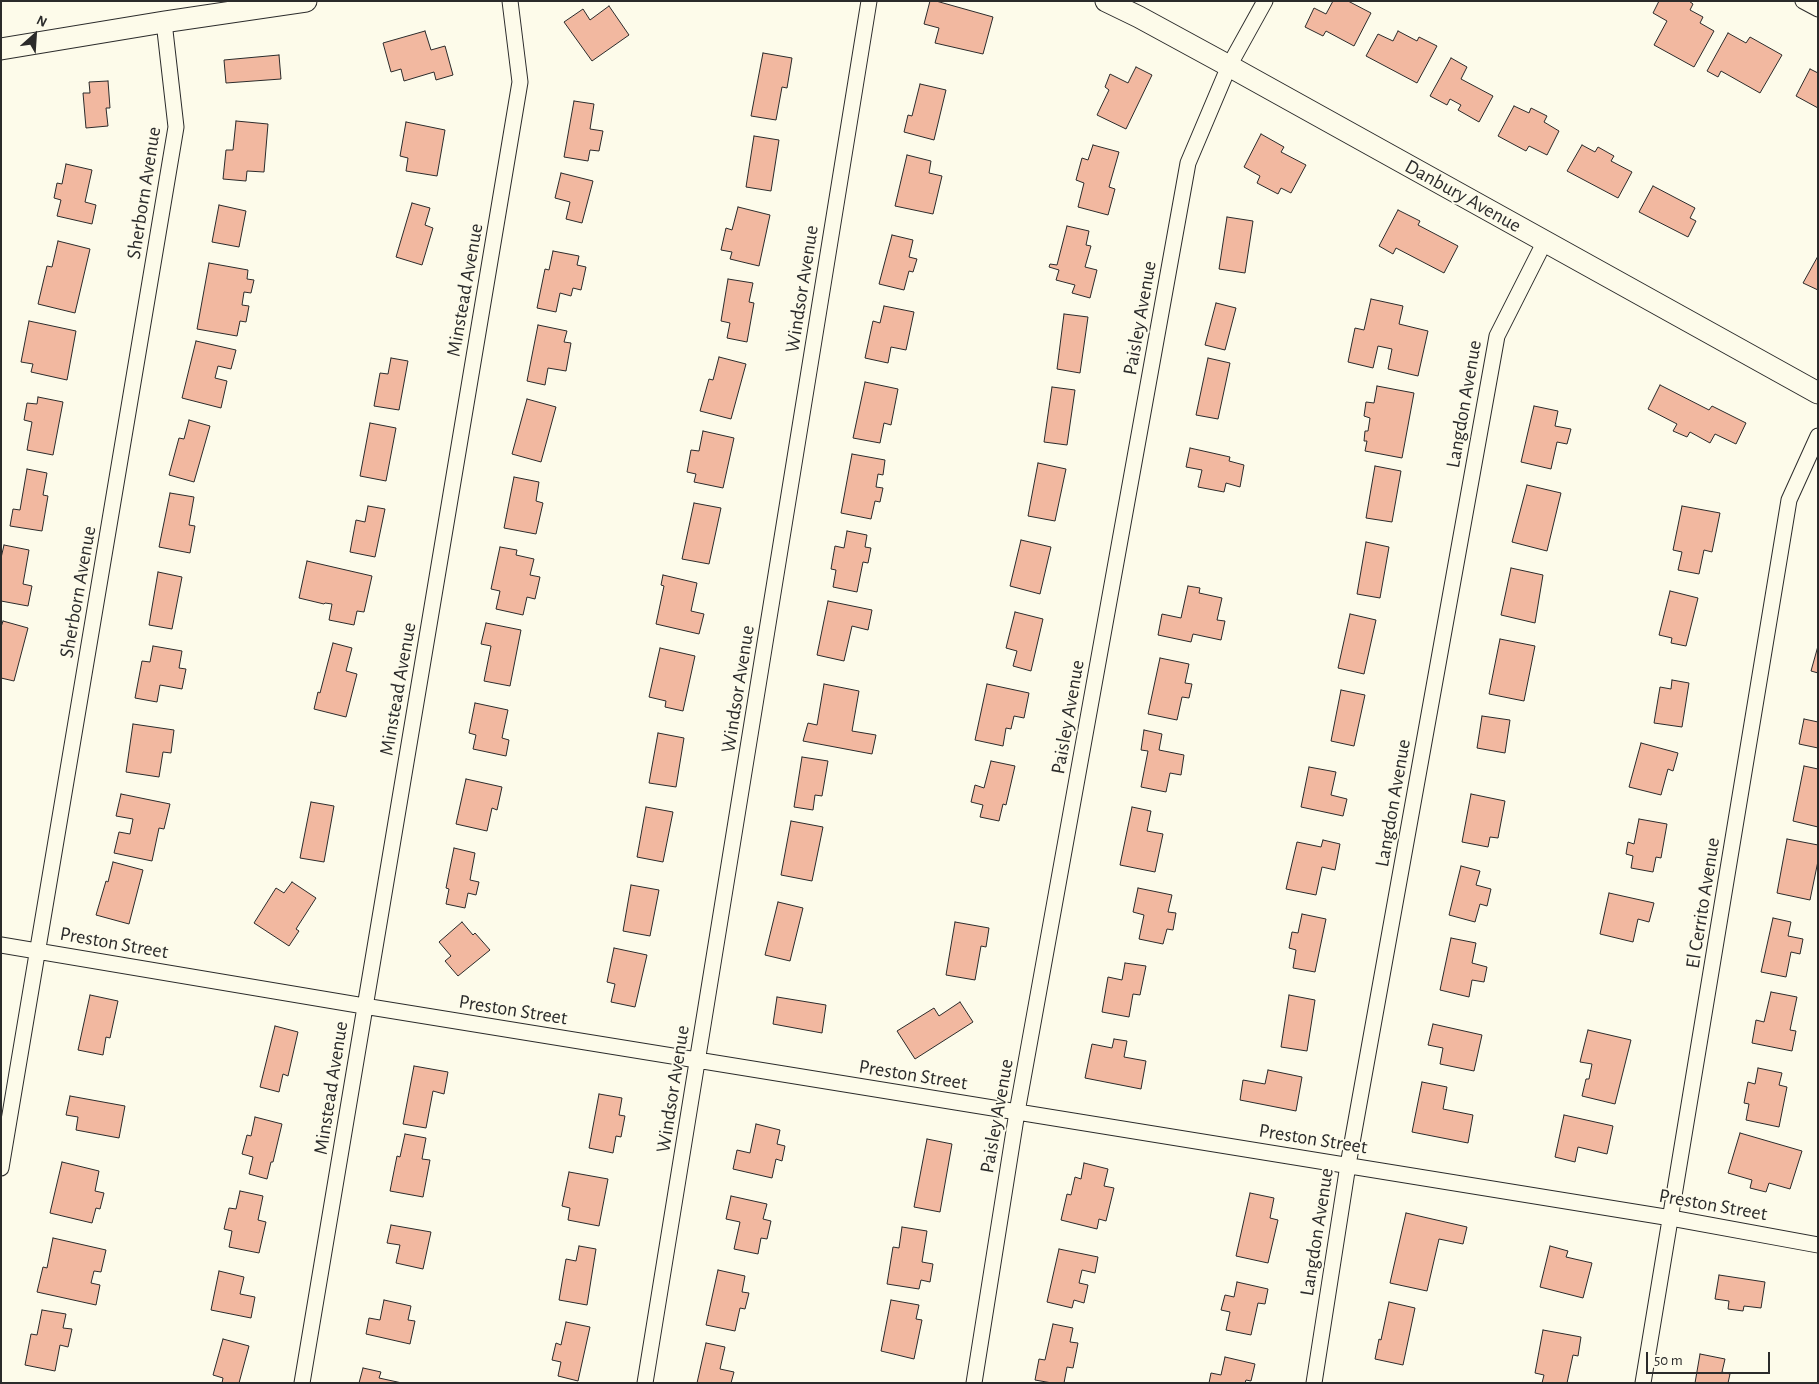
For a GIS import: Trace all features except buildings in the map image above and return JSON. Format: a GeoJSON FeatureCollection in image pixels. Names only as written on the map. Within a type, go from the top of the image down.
{"type":"FeatureCollection","features":[{"type":"Feature","properties":{"kind":"street"},"geometry":{"type":"LineString","coordinates":[[1,50],[164,22],[306,1]]}},
{"type":"Feature","properties":{"kind":"street","name":"Minstead Avenue"},"geometry":{"type":"LineString","coordinates":[[302,1383],[520,82],[510,1]]}},
{"type":"Feature","properties":{"kind":"street","name":"Windsor Avenue"},"geometry":{"type":"LineString","coordinates":[[645,1383],[869,1]]}},
{"type":"Feature","properties":{"kind":"street","name":"Danbury Avenue"},"geometry":{"type":"LineString","coordinates":[[1106,1],[1229,66],[1818,394]]}},
{"type":"Feature","properties":{"kind":"street","name":"Paisley Avenue"},"geometry":{"type":"LineString","coordinates":[[974,1383],[1017,1112],[1188,163],[1229,66],[1264,1]]}},
{"type":"Feature","properties":{"kind":"street"},"geometry":{"type":"LineString","coordinates":[[1803,1],[1818,10]]}},
{"type":"Feature","properties":{"kind":"street","name":"Sherborn Avenue"},"geometry":{"type":"LineString","coordinates":[[1,1168],[176,127],[164,22]]}},
{"type":"Feature","properties":{"kind":"street","name":"Langdon Avenue"},"geometry":{"type":"LineString","coordinates":[[1314,1383],[1348,1165],[1496,336],[1545,241]]}},
{"type":"Feature","properties":{"kind":"street","name":"El Cerrito Avenue"},"geometry":{"type":"LineString","coordinates":[[1644,1383],[1790,500],[1818,436]]}},
{"type":"Feature","properties":{"kind":"street","name":"Preston Street"},"geometry":{"type":"LineString","coordinates":[[1,945],[364,1006],[1671,1218],[1818,1245]]}}]}
